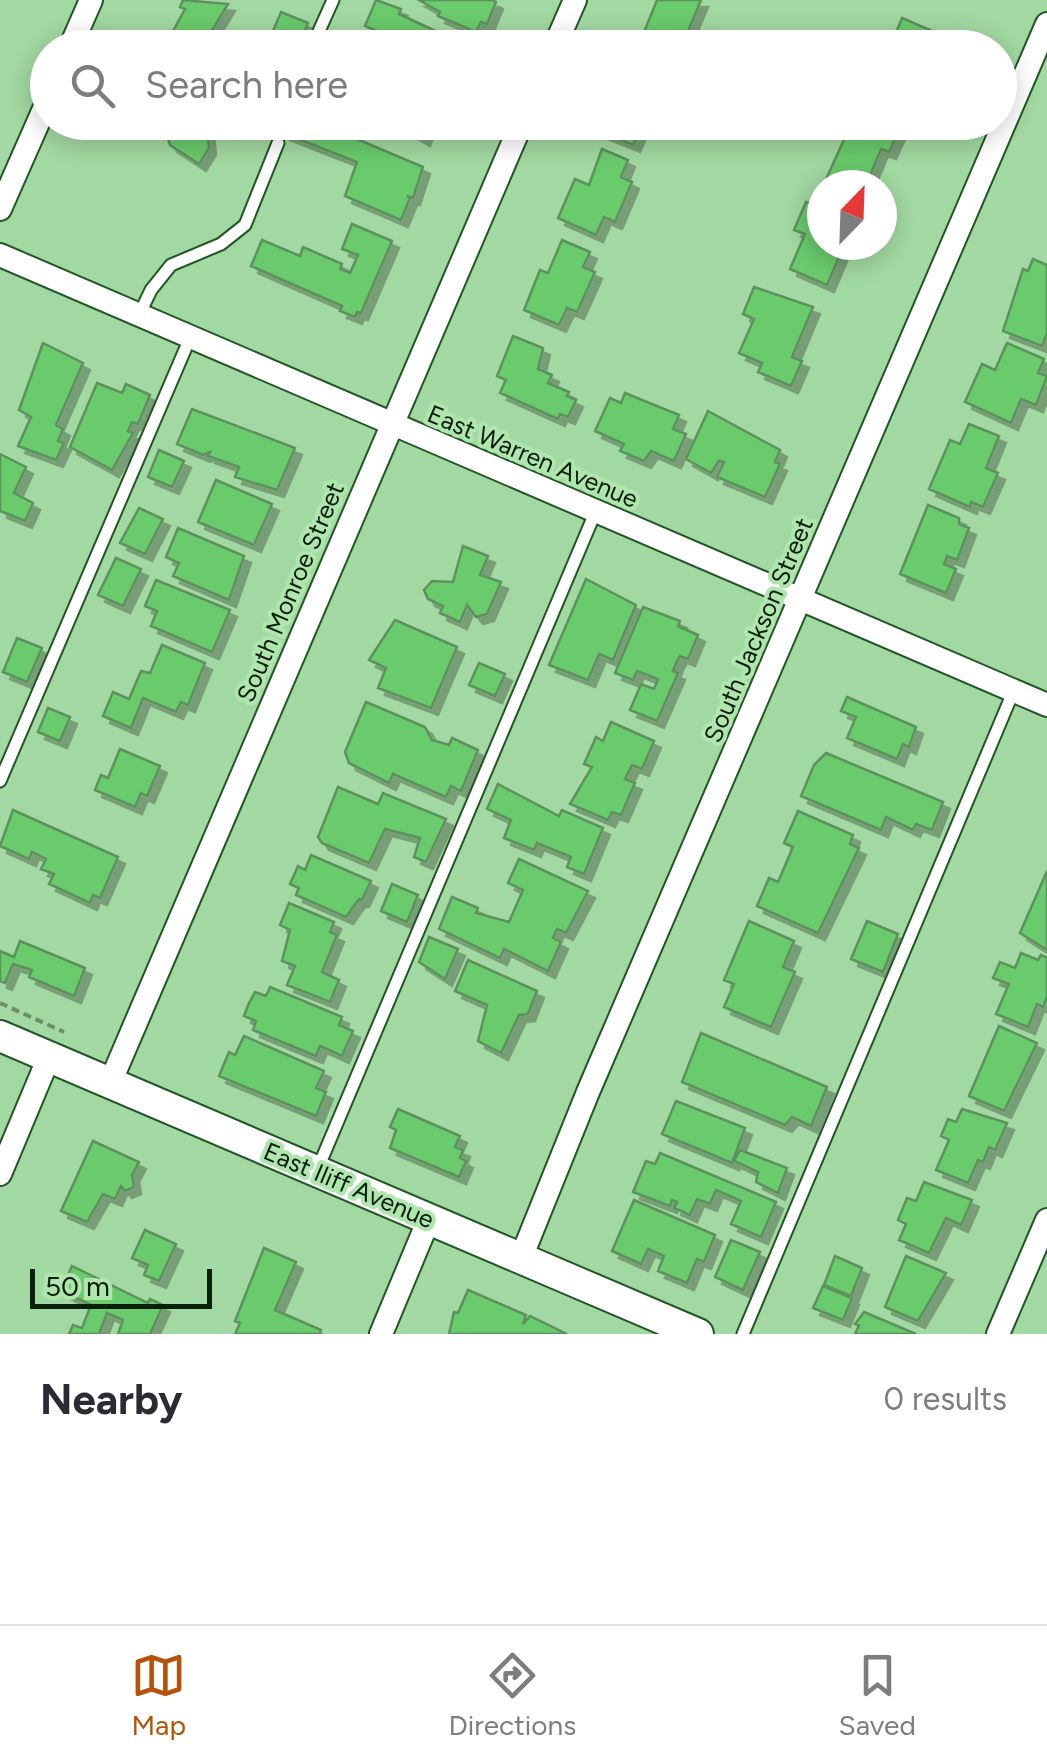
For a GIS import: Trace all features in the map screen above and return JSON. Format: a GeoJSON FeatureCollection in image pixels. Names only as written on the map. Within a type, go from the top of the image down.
{"type":"FeatureCollection","features":[{"type":"Feature","properties":{"kind":"street"},"geometry":{"type":"LineString","coordinates":[[78,30],[91,0]]}},
{"type":"Feature","properties":{"kind":"street"},"geometry":{"type":"LineString","coordinates":[[562,30],[575,0]]}},
{"type":"Feature","properties":{"kind":"street","name":"South Jackson Street"},"geometry":{"type":"LineString","coordinates":[[1017,94],[1047,24]]}},
{"type":"Feature","properties":{"kind":"street"},"geometry":{"type":"LineString","coordinates":[[0,209],[30,140]]}},
{"type":"Feature","properties":{"kind":"street","name":"South Monroe Street"},"geometry":{"type":"LineString","coordinates":[[110,1083],[514,140]]}},
{"type":"Feature","properties":{"kind":"street","name":"South Jackson Street"},"geometry":{"type":"LineString","coordinates":[[521,1258],[588,1092],[997,140]]}},
{"type":"Feature","properties":{"kind":"street","name":"East Warren Avenue"},"geometry":{"type":"LineString","coordinates":[[0,255],[391,426],[1047,704]]}},
{"type":"Feature","properties":{"kind":"street","name":"East Iliff Avenue"},"geometry":{"type":"LineString","coordinates":[[0,1036],[698,1334]]}},
{"type":"Feature","properties":{"kind":"street"},"geometry":{"type":"LineString","coordinates":[[0,1174],[49,1057]]}},
{"type":"Feature","properties":{"kind":"street"},"geometry":{"type":"LineString","coordinates":[[381,1334],[428,1219]]}},
{"type":"Feature","properties":{"kind":"street"},"geometry":{"type":"LineString","coordinates":[[998,1334],[1047,1220]]}},
{"type":"Feature","properties":{"kind":"lane"},"geometry":{"type":"LineString","coordinates":[[320,30],[333,0]]}},
{"type":"Feature","properties":{"kind":"lane"},"geometry":{"type":"LineString","coordinates":[[139,316],[151,290],[171,265],[221,244],[245,225],[278,143]]}},
{"type":"Feature","properties":{"kind":"lane"},"geometry":{"type":"LineString","coordinates":[[0,781],[190,338]]}},
{"type":"Feature","properties":{"kind":"lane"},"geometry":{"type":"LineString","coordinates":[[317,1171],[595,513]]}},
{"type":"Feature","properties":{"kind":"lane"},"geometry":{"type":"LineString","coordinates":[[742,1334],[1014,690]]}},
{"type":"Feature","properties":{"kind":"path"},"geometry":{"type":"LineString","coordinates":[[0,1004],[78,1038]]}},
{"type":"Feature","properties":{"kind":"building"},"geometry":{"type":"Polygon","coordinates":[[[183,0],[228,4],[212,30],[174,30],[185,9],[180,7],[183,0]]]}},
{"type":"Feature","properties":{"kind":"building"},"geometry":{"type":"Polygon","coordinates":[[[376,0],[401,9],[399,14],[433,30],[375,30],[365,26],[376,0]]]}},
{"type":"Feature","properties":{"kind":"building"},"geometry":{"type":"Polygon","coordinates":[[[419,0],[496,2],[487,24],[481,22],[477,30],[438,16],[440,12],[419,0]]]}},
{"type":"Feature","properties":{"kind":"building"},"geometry":{"type":"Polygon","coordinates":[[[657,0],[701,0],[688,30],[645,30],[657,0]]]}},
{"type":"Feature","properties":{"kind":"building"},"geometry":{"type":"Polygon","coordinates":[[[281,12],[308,23],[305,30],[273,30],[281,12]]]}},
{"type":"Feature","properties":{"kind":"building"},"geometry":{"type":"Polygon","coordinates":[[[902,18],[930,30],[897,30],[902,18]]]}},
{"type":"Feature","properties":{"kind":"building"},"geometry":{"type":"Polygon","coordinates":[[[168,140],[208,140],[209,148],[199,164],[168,140]]]}},
{"type":"Feature","properties":{"kind":"building"},"geometry":{"type":"Polygon","coordinates":[[[301,140],[359,140],[423,167],[413,198],[407,196],[410,198],[401,220],[345,196],[357,162],[301,140]]]}},
{"type":"Feature","properties":{"kind":"building"},"geometry":{"type":"Polygon","coordinates":[[[844,140],[895,140],[889,152],[881,149],[872,170],[830,170],[844,140]]]}},
{"type":"Feature","properties":{"kind":"building"},"geometry":{"type":"Polygon","coordinates":[[[602,149],[628,160],[621,177],[632,182],[615,222],[604,217],[596,235],[558,218],[575,179],[589,185],[602,149]]]}},
{"type":"Feature","properties":{"kind":"building"},"geometry":{"type":"Polygon","coordinates":[[[807,202],[807,260],[838,260],[827,285],[790,269],[805,234],[794,230],[807,202]]]}},
{"type":"Feature","properties":{"kind":"building"},"geometry":{"type":"Polygon","coordinates":[[[352,224],[392,241],[361,313],[357,312],[355,317],[340,311],[342,306],[251,266],[262,240],[300,256],[303,247],[342,264],[340,269],[350,273],[358,255],[342,249],[352,224]]]}},
{"type":"Feature","properties":{"kind":"building"},"geometry":{"type":"Polygon","coordinates":[[[562,240],[590,252],[583,267],[595,272],[577,312],[567,308],[559,325],[524,310],[540,270],[548,273],[562,240]]]}},
{"type":"Feature","properties":{"kind":"building"},"geometry":{"type":"Polygon","coordinates":[[[1033,259],[1047,265],[1047,333],[1042,346],[1003,331],[1023,269],[1028,271],[1033,259]]]}},
{"type":"Feature","properties":{"kind":"building"},"geometry":{"type":"Polygon","coordinates":[[[754,287],[813,307],[792,357],[802,361],[791,386],[758,372],[762,363],[739,353],[754,319],[743,314],[754,287]]]}},
{"type":"Feature","properties":{"kind":"building"},"geometry":{"type":"Polygon","coordinates":[[[513,336],[543,348],[538,369],[552,375],[548,383],[569,392],[567,396],[576,400],[568,417],[560,414],[558,419],[500,393],[506,380],[497,376],[513,336]]]}},
{"type":"Feature","properties":{"kind":"building"},"geometry":{"type":"Polygon","coordinates":[[[43,343],[83,363],[56,425],[63,429],[58,441],[64,443],[56,460],[18,446],[31,417],[19,410],[43,343]]]}},
{"type":"Feature","properties":{"kind":"building"},"geometry":{"type":"Polygon","coordinates":[[[1007,343],[1044,359],[1038,373],[1047,376],[1036,405],[1021,399],[1011,423],[965,402],[982,364],[995,370],[1007,343]]]}},
{"type":"Feature","properties":{"kind":"building"},"geometry":{"type":"Polygon","coordinates":[[[97,383],[122,393],[126,384],[150,395],[138,424],[132,422],[128,431],[133,433],[112,470],[70,447],[97,383]]]}},
{"type":"Feature","properties":{"kind":"building"},"geometry":{"type":"Polygon","coordinates":[[[625,393],[679,415],[673,429],[686,434],[674,461],[651,451],[644,461],[620,451],[624,444],[595,431],[610,398],[621,403],[625,393]]]}},
{"type":"Feature","properties":{"kind":"building"},"geometry":{"type":"Polygon","coordinates":[[[192,409],[295,448],[277,490],[235,477],[239,467],[208,456],[210,452],[203,455],[177,444],[192,409]]]}},
{"type":"Feature","properties":{"kind":"building"},"geometry":{"type":"Polygon","coordinates":[[[708,411],[780,450],[775,462],[780,464],[765,497],[717,477],[724,462],[719,461],[711,473],[686,459],[708,411]]]}},
{"type":"Feature","properties":{"kind":"building"},"geometry":{"type":"Polygon","coordinates":[[[969,424],[999,436],[986,468],[998,473],[983,507],[971,502],[970,507],[929,489],[950,440],[960,444],[969,424]]]}},
{"type":"Feature","properties":{"kind":"building"},"geometry":{"type":"Polygon","coordinates":[[[159,450],[184,461],[172,487],[148,477],[159,450]]]}},
{"type":"Feature","properties":{"kind":"building"},"geometry":{"type":"Polygon","coordinates":[[[0,454],[26,467],[14,493],[33,503],[25,521],[0,511],[0,454]]]}},
{"type":"Feature","properties":{"kind":"building"},"geometry":{"type":"Polygon","coordinates":[[[216,480],[272,504],[254,545],[198,522],[216,480]]]}},
{"type":"Feature","properties":{"kind":"building"},"geometry":{"type":"Polygon","coordinates":[[[928,505],[959,518],[959,524],[969,528],[957,560],[947,556],[944,564],[956,569],[946,593],[900,574],[928,505]]]}},
{"type":"Feature","properties":{"kind":"building"},"geometry":{"type":"Polygon","coordinates":[[[139,508],[163,519],[145,554],[120,543],[139,508]]]}},
{"type":"Feature","properties":{"kind":"building"},"geometry":{"type":"Polygon","coordinates":[[[178,528],[244,556],[229,600],[173,576],[179,563],[166,557],[178,528]]]}},
{"type":"Feature","properties":{"kind":"building"},"geometry":{"type":"Polygon","coordinates":[[[463,546],[488,556],[480,575],[501,582],[487,614],[476,617],[467,605],[460,622],[440,613],[443,606],[428,599],[424,590],[432,581],[453,582],[463,546]]]}},
{"type":"Feature","properties":{"kind":"building"},"geometry":{"type":"Polygon","coordinates":[[[116,558],[141,569],[123,606],[98,595],[116,558]]]}},
{"type":"Feature","properties":{"kind":"building"},"geometry":{"type":"Polygon","coordinates":[[[586,579],[636,605],[613,660],[599,654],[588,680],[549,665],[586,579]]]}},
{"type":"Feature","properties":{"kind":"building"},"geometry":{"type":"Polygon","coordinates":[[[156,580],[230,610],[212,652],[151,626],[157,611],[145,606],[156,580]]]}},
{"type":"Feature","properties":{"kind":"building"},"geometry":{"type":"Polygon","coordinates":[[[643,607],[680,621],[678,626],[698,635],[688,659],[680,656],[677,661],[673,671],[678,673],[657,721],[630,710],[641,684],[654,689],[658,679],[637,671],[633,680],[615,673],[643,607]]]}},
{"type":"Feature","properties":{"kind":"building"},"geometry":{"type":"Polygon","coordinates":[[[395,620],[457,647],[431,708],[378,688],[386,668],[369,660],[395,620]]]}},
{"type":"Feature","properties":{"kind":"building"},"geometry":{"type":"Polygon","coordinates":[[[17,638],[42,648],[27,682],[3,672],[17,638]]]}},
{"type":"Feature","properties":{"kind":"building"},"geometry":{"type":"Polygon","coordinates":[[[162,645],[205,663],[188,705],[181,702],[176,712],[143,698],[131,728],[103,716],[113,692],[129,699],[141,671],[150,673],[162,645]]]}},
{"type":"Feature","properties":{"kind":"building"},"geometry":{"type":"Polygon","coordinates":[[[479,663],[505,674],[495,696],[469,685],[479,663]]]}},
{"type":"Feature","properties":{"kind":"building"},"geometry":{"type":"Polygon","coordinates":[[[847,697],[916,727],[909,747],[903,744],[897,759],[847,738],[856,717],[841,711],[847,697]]]}},
{"type":"Feature","properties":{"kind":"building"},"geometry":{"type":"Polygon","coordinates":[[[366,702],[425,727],[432,740],[449,745],[452,738],[478,750],[461,791],[451,786],[446,797],[393,774],[389,783],[349,763],[345,752],[366,702]]]}},
{"type":"Feature","properties":{"kind":"building"},"geometry":{"type":"Polygon","coordinates":[[[48,708],[70,717],[60,741],[38,732],[48,708]]]}},
{"type":"Feature","properties":{"kind":"building"},"geometry":{"type":"Polygon","coordinates":[[[611,722],[654,741],[642,769],[632,765],[625,779],[635,783],[621,815],[612,812],[608,820],[570,804],[592,767],[584,764],[596,737],[603,741],[611,722]]]}},
{"type":"Feature","properties":{"kind":"building"},"geometry":{"type":"Polygon","coordinates":[[[120,749],[160,766],[147,796],[141,793],[135,807],[95,790],[101,775],[108,778],[120,749]]]}},
{"type":"Feature","properties":{"kind":"building"},"geometry":{"type":"Polygon","coordinates":[[[826,753],[943,802],[932,830],[916,824],[913,830],[886,817],[881,830],[801,796],[814,765],[826,753]]]}},
{"type":"Feature","properties":{"kind":"building"},"geometry":{"type":"Polygon","coordinates":[[[498,784],[559,816],[562,810],[603,828],[584,874],[567,867],[571,857],[537,843],[534,850],[504,838],[511,820],[487,809],[498,784]]]}},
{"type":"Feature","properties":{"kind":"building"},"geometry":{"type":"Polygon","coordinates":[[[338,787],[378,804],[383,793],[446,819],[426,862],[414,857],[420,838],[385,829],[369,863],[322,843],[318,837],[338,787]]]}},
{"type":"Feature","properties":{"kind":"building"},"geometry":{"type":"Polygon","coordinates":[[[13,810],[118,857],[100,898],[93,895],[90,903],[49,884],[54,874],[41,869],[46,859],[32,852],[29,859],[0,846],[13,810]]]}},
{"type":"Feature","properties":{"kind":"building"},"geometry":{"type":"Polygon","coordinates":[[[798,811],[853,835],[850,844],[859,848],[818,933],[757,906],[769,878],[778,882],[793,847],[784,843],[798,811]]]}},
{"type":"Feature","properties":{"kind":"building"},"geometry":{"type":"Polygon","coordinates":[[[311,855],[371,881],[362,900],[346,917],[296,895],[299,888],[290,884],[298,866],[305,870],[311,855]]]}},
{"type":"Feature","properties":{"kind":"building"},"geometry":{"type":"Polygon","coordinates":[[[519,859],[588,891],[566,933],[557,929],[553,938],[561,942],[548,971],[504,949],[500,958],[439,929],[452,897],[478,908],[476,913],[509,922],[523,890],[508,883],[519,859]]]}},
{"type":"Feature","properties":{"kind":"building"},"geometry":{"type":"Polygon","coordinates":[[[1047,871],[1047,950],[1020,933],[1047,871]]]}},
{"type":"Feature","properties":{"kind":"building"},"geometry":{"type":"Polygon","coordinates":[[[392,884],[418,895],[407,922],[381,911],[392,884]]]}},
{"type":"Feature","properties":{"kind":"building"},"geometry":{"type":"Polygon","coordinates":[[[289,903],[334,922],[330,932],[337,935],[322,972],[339,980],[330,1002],[287,985],[295,966],[282,961],[290,930],[280,925],[289,903]]]}},
{"type":"Feature","properties":{"kind":"building"},"geometry":{"type":"Polygon","coordinates":[[[749,921],[794,941],[783,967],[795,972],[771,1027],[724,1007],[734,984],[724,980],[749,921]]]}},
{"type":"Feature","properties":{"kind":"building"},"geometry":{"type":"Polygon","coordinates":[[[867,921],[898,934],[883,972],[851,959],[867,921]]]}},
{"type":"Feature","properties":{"kind":"building"},"geometry":{"type":"Polygon","coordinates":[[[429,937],[458,949],[445,979],[419,962],[429,937]]]}},
{"type":"Feature","properties":{"kind":"building"},"geometry":{"type":"Polygon","coordinates":[[[20,941],[85,968],[74,996],[29,977],[32,970],[13,964],[5,983],[0,981],[0,951],[14,957],[20,941]]]}},
{"type":"Feature","properties":{"kind":"building"},"geometry":{"type":"Polygon","coordinates":[[[1021,953],[1038,960],[1041,955],[1047,958],[1047,997],[1043,1007],[1037,1004],[1028,1027],[996,1014],[1009,984],[993,978],[1000,962],[1015,968],[1021,953]]]}},
{"type":"Feature","properties":{"kind":"building"},"geometry":{"type":"Polygon","coordinates":[[[468,960],[537,991],[528,1014],[519,1015],[501,1053],[478,1041],[487,1005],[455,991],[468,960]]]}},
{"type":"Feature","properties":{"kind":"building"},"geometry":{"type":"Polygon","coordinates":[[[270,987],[342,1017],[339,1025],[353,1031],[342,1056],[320,1046],[316,1056],[253,1030],[256,1021],[244,1016],[248,1005],[255,992],[266,996],[270,987]]]}},
{"type":"Feature","properties":{"kind":"building"},"geometry":{"type":"Polygon","coordinates":[[[999,1026],[1037,1043],[1004,1111],[969,1096],[999,1026]]]}},
{"type":"Feature","properties":{"kind":"building"},"geometry":{"type":"Polygon","coordinates":[[[701,1033],[827,1087],[811,1126],[792,1117],[785,1125],[682,1082],[701,1033]]]}},
{"type":"Feature","properties":{"kind":"building"},"geometry":{"type":"Polygon","coordinates":[[[244,1036],[324,1071],[316,1088],[326,1092],[316,1116],[219,1076],[229,1052],[235,1055],[244,1036]]]}},
{"type":"Feature","properties":{"kind":"building"},"geometry":{"type":"Polygon","coordinates":[[[676,1101],[745,1128],[732,1163],[662,1134],[676,1101]]]}},
{"type":"Feature","properties":{"kind":"building"},"geometry":{"type":"Polygon","coordinates":[[[398,1109],[460,1136],[455,1147],[463,1150],[460,1158],[466,1161],[459,1177],[390,1148],[396,1130],[390,1127],[398,1109]]]}},
{"type":"Feature","properties":{"kind":"building"},"geometry":{"type":"Polygon","coordinates":[[[962,1109],[1007,1123],[995,1150],[989,1147],[983,1162],[978,1160],[968,1183],[936,1170],[949,1140],[941,1136],[948,1119],[956,1122],[962,1109]]]}},
{"type":"Feature","properties":{"kind":"building"},"geometry":{"type":"Polygon","coordinates":[[[93,1141],[139,1162],[132,1175],[134,1187],[125,1191],[121,1186],[115,1199],[103,1194],[87,1222],[61,1211],[93,1141]]]}},
{"type":"Feature","properties":{"kind":"building"},"geometry":{"type":"Polygon","coordinates":[[[740,1150],[787,1168],[778,1193],[756,1182],[758,1172],[734,1161],[740,1150]]]}},
{"type":"Feature","properties":{"kind":"building"},"geometry":{"type":"Polygon","coordinates":[[[660,1153],[776,1202],[761,1237],[731,1224],[741,1201],[716,1190],[710,1204],[697,1199],[690,1215],[674,1208],[677,1202],[672,1200],[670,1206],[633,1192],[646,1161],[655,1164],[660,1153]]]}},
{"type":"Feature","properties":{"kind":"building"},"geometry":{"type":"Polygon","coordinates":[[[924,1182],[972,1200],[961,1225],[946,1218],[929,1253],[899,1240],[906,1224],[898,1220],[907,1198],[916,1201],[924,1182]]]}},
{"type":"Feature","properties":{"kind":"building"},"geometry":{"type":"Polygon","coordinates":[[[634,1200],[715,1235],[704,1262],[697,1259],[687,1283],[658,1271],[664,1256],[648,1249],[641,1264],[612,1251],[634,1200]]]}},
{"type":"Feature","properties":{"kind":"building"},"geometry":{"type":"Polygon","coordinates":[[[145,1230],[176,1244],[159,1281],[144,1275],[148,1265],[132,1258],[145,1230]]]}},
{"type":"Feature","properties":{"kind":"building"},"geometry":{"type":"Polygon","coordinates":[[[731,1240],[760,1252],[743,1290],[715,1277],[731,1240]]]}},
{"type":"Feature","properties":{"kind":"building"},"geometry":{"type":"Polygon","coordinates":[[[264,1248],[296,1262],[275,1310],[321,1330],[320,1334],[235,1334],[240,1323],[235,1321],[264,1248]]]}},
{"type":"Feature","properties":{"kind":"building"},"geometry":{"type":"Polygon","coordinates":[[[835,1256],[862,1268],[851,1296],[824,1285],[835,1256]]]}},
{"type":"Feature","properties":{"kind":"building"},"geometry":{"type":"Polygon","coordinates":[[[906,1256],[946,1273],[918,1321],[885,1307],[906,1256]]]}},
{"type":"Feature","properties":{"kind":"building"},"geometry":{"type":"Polygon","coordinates":[[[72,1266],[148,1303],[150,1299],[163,1305],[150,1334],[118,1334],[123,1320],[107,1313],[99,1334],[69,1334],[73,1325],[82,1328],[91,1305],[61,1291],[72,1266]]]}},
{"type":"Feature","properties":{"kind":"building"},"geometry":{"type":"Polygon","coordinates":[[[823,1286],[852,1298],[843,1320],[813,1308],[823,1286]]]}},
{"type":"Feature","properties":{"kind":"building"},"geometry":{"type":"Polygon","coordinates":[[[468,1290],[526,1315],[523,1324],[530,1316],[567,1334],[449,1334],[454,1312],[458,1313],[468,1290]]]}},
{"type":"Feature","properties":{"kind":"building"},"geometry":{"type":"Polygon","coordinates":[[[864,1312],[916,1334],[855,1334],[859,1325],[855,1324],[864,1312]]]}}]}
